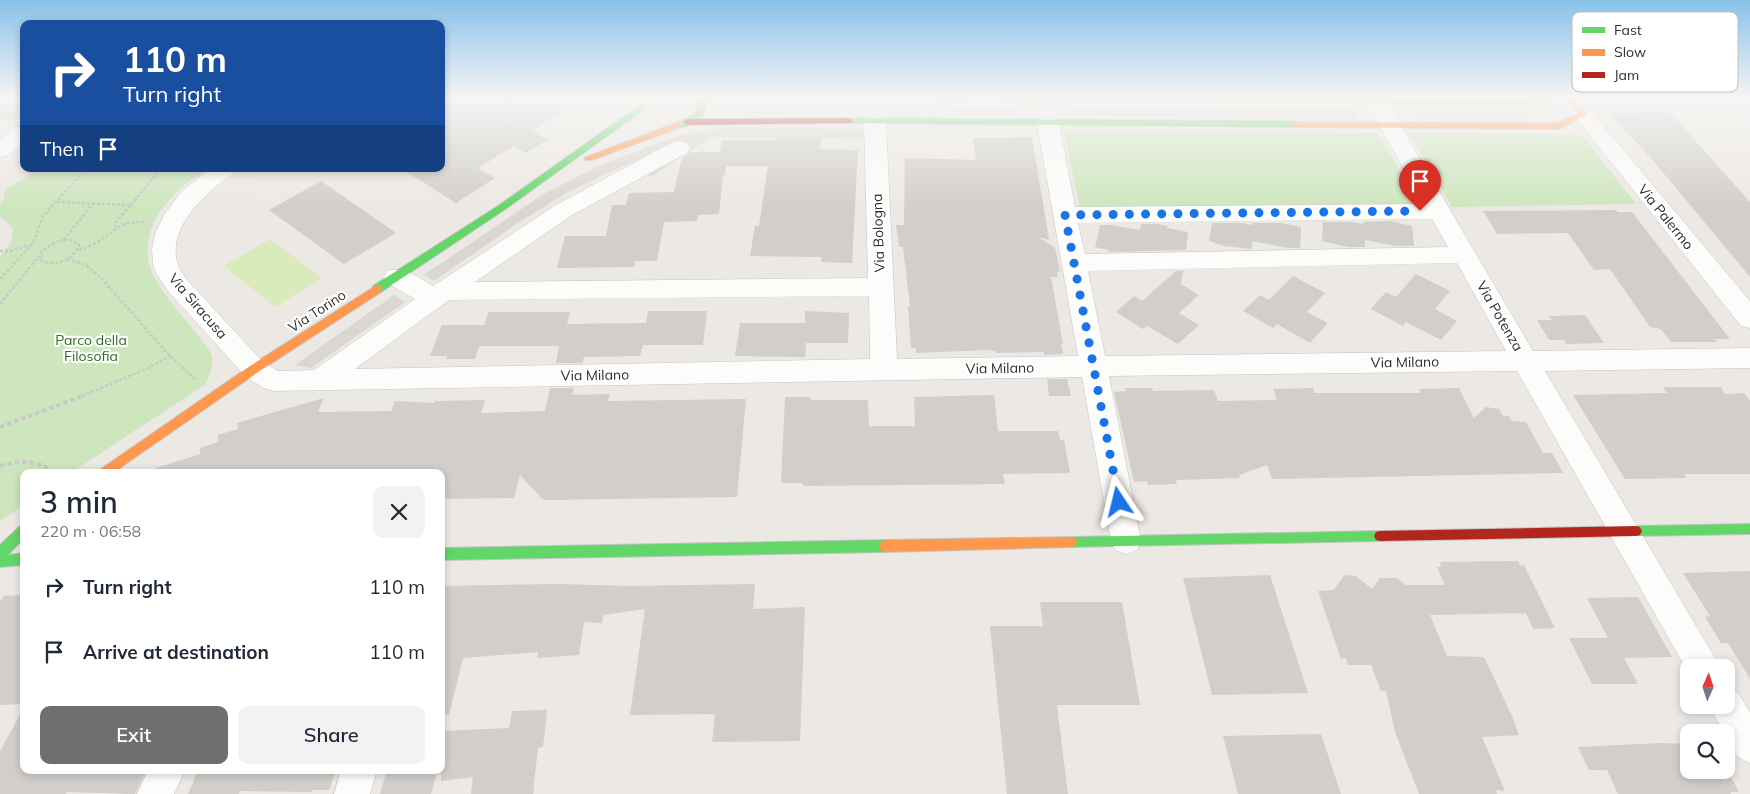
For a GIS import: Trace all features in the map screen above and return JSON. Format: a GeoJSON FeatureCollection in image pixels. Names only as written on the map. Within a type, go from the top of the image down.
{"type":"FeatureCollection","features":[{"type":"Feature","properties":{"kind":"street"},"geometry":{"type":"LineString","coordinates":[[0,150],[13,134]]}},
{"type":"Feature","properties":{"kind":"street","name":"Via Torino"},"geometry":{"type":"LineString","coordinates":[[109,469],[254,369],[608,134]]}},
{"type":"Feature","properties":{"kind":"street","name":"Via Torino"},"geometry":{"type":"LineString","coordinates":[[546,176],[612,148],[672,134]]}},
{"type":"Feature","properties":{"kind":"street"},"geometry":{"type":"LineString","coordinates":[[320,380],[439,295],[678,134]]}},
{"type":"Feature","properties":{"kind":"street","name":"Via Bologna"},"geometry":{"type":"LineString","coordinates":[[876,134],[884,369]]}},
{"type":"Feature","properties":{"kind":"street"},"geometry":{"type":"LineString","coordinates":[[1049,134],[1126,541]]}},
{"type":"Feature","properties":{"kind":"street","name":"Via Potenza"},"geometry":{"type":"LineString","coordinates":[[1395,134],[1699,659]]}},
{"type":"Feature","properties":{"kind":"street","name":"Via Palermo"},"geometry":{"type":"LineString","coordinates":[[1604,134],[1750,319]]}},
{"type":"Feature","properties":{"kind":"street","name":"Via Siracusa"},"geometry":{"type":"LineString","coordinates":[[221,172],[201,186],[176,213],[166,239],[165,264],[169,275],[179,287],[254,369]]}},
{"type":"Feature","properties":{"kind":"street"},"geometry":{"type":"LineString","coordinates":[[1065,215],[1439,211]]}},
{"type":"Feature","properties":{"kind":"street"},"geometry":{"type":"LineString","coordinates":[[1075,263],[1465,255]]}},
{"type":"Feature","properties":{"kind":"street"},"geometry":{"type":"LineString","coordinates":[[396,276],[439,295],[880,287]]}},
{"type":"Feature","properties":{"kind":"street","name":"Via Milano"},"geometry":{"type":"LineString","coordinates":[[254,369],[274,381],[884,369],[1750,358]]}},
{"type":"Feature","properties":{"kind":"street"},"geometry":{"type":"LineString","coordinates":[[445,554],[1750,529]]}},
{"type":"Feature","properties":{"kind":"street"},"geometry":{"type":"LineString","coordinates":[[0,556],[6,546],[20,534]]}},
{"type":"Feature","properties":{"kind":"street"},"geometry":{"type":"LineString","coordinates":[[0,561],[20,559]]}},
{"type":"Feature","properties":{"kind":"street"},"geometry":{"type":"LineString","coordinates":[[1731,714],[1750,745]]}},
{"type":"Feature","properties":{"kind":"street"},"geometry":{"type":"LineString","coordinates":[[155,794],[165,774]]}},
{"type":"Feature","properties":{"kind":"street"},"geometry":{"type":"LineString","coordinates":[[352,794],[358,774]]}},
{"type":"Feature","properties":{"kind":"path"},"geometry":{"type":"LineString","coordinates":[[0,279],[33,244],[43,216],[83,172]]}},
{"type":"Feature","properties":{"kind":"path"},"geometry":{"type":"LineString","coordinates":[[40,256],[40,260],[50,264],[67,259],[78,250],[100,241],[114,227],[115,223],[158,172]]}},
{"type":"Feature","properties":{"kind":"path"},"geometry":{"type":"LineString","coordinates":[[56,202],[130,205]]}},
{"type":"Feature","properties":{"kind":"path"},"geometry":{"type":"LineString","coordinates":[[64,240],[93,203]]}},
{"type":"Feature","properties":{"kind":"path"},"geometry":{"type":"LineString","coordinates":[[114,227],[131,222],[151,223]]}},
{"type":"Feature","properties":{"kind":"path"},"geometry":{"type":"LineString","coordinates":[[0,304],[48,246],[64,240],[77,242],[79,245],[78,250]]}},
{"type":"Feature","properties":{"kind":"path"},"geometry":{"type":"LineString","coordinates":[[0,251],[22,249],[33,244]]}},
{"type":"Feature","properties":{"kind":"path"},"geometry":{"type":"LineString","coordinates":[[67,259],[86,265],[101,278],[170,356],[198,382]]}},
{"type":"Feature","properties":{"kind":"path"},"geometry":{"type":"LineString","coordinates":[[0,427],[31,418],[157,364],[170,356]]}},
{"type":"Feature","properties":{"kind":"path"},"geometry":{"type":"LineString","coordinates":[[0,466],[25,462],[40,463],[49,469]]}},
{"type":"Feature","properties":{"kind":"green space"},"geometry":{"type":"Polygon","coordinates":[[[1065,134],[1379,134],[1422,209],[1081,213],[1065,134]]]}},
{"type":"Feature","properties":{"kind":"green space"},"geometry":{"type":"Polygon","coordinates":[[[1410,134],[1582,135],[1636,204],[1452,207],[1410,134]]]}},
{"type":"Feature","properties":{"kind":"green space","name":"Parco della Filosofia"},"geometry":{"type":"Polygon","coordinates":[[[34,172],[204,172],[178,191],[166,204],[156,219],[150,234],[148,251],[151,269],[160,287],[209,349],[212,366],[206,384],[77,469],[20,469],[20,508],[0,521],[0,256],[10,243],[12,235],[12,227],[0,217],[0,205],[4,200],[5,190],[34,172]]]}},
{"type":"Feature","properties":{"kind":"green space"},"geometry":{"type":"Polygon","coordinates":[[[270,239],[322,278],[275,307],[224,266],[270,239]]]}},
{"type":"Feature","properties":{"kind":"shaded area"},"geometry":{"type":"Polygon","coordinates":[[[687,134],[868,134],[868,139],[711,137],[651,177],[646,174],[659,152],[616,169],[568,192],[518,223],[434,281],[424,275],[542,195],[598,166],[677,136],[687,134]]]}},
{"type":"Feature","properties":{"kind":"shaded area"},"geometry":{"type":"Polygon","coordinates":[[[394,295],[405,302],[311,368],[295,365],[394,295]]]}},
{"type":"Feature","properties":{"kind":"building"},"geometry":{"type":"Polygon","coordinates":[[[445,134],[538,134],[548,139],[526,153],[514,146],[478,168],[495,178],[456,203],[407,172],[445,172],[445,134]]]}},
{"type":"Feature","properties":{"kind":"building"},"geometry":{"type":"Polygon","coordinates":[[[1629,134],[1690,134],[1750,202],[1750,277],[1629,134]]]}},
{"type":"Feature","properties":{"kind":"building"},"geometry":{"type":"Polygon","coordinates":[[[1032,137],[1049,240],[1038,237],[1055,248],[1060,271],[1057,272],[1058,277],[1051,277],[1063,344],[1061,344],[1063,354],[1044,355],[1044,352],[996,353],[995,351],[986,350],[916,353],[916,348],[911,348],[908,307],[910,306],[903,247],[899,247],[896,225],[904,225],[905,158],[976,160],[973,138],[1032,137]]]}},
{"type":"Feature","properties":{"kind":"building"},"geometry":{"type":"Polygon","coordinates":[[[776,138],[821,138],[820,149],[858,150],[852,263],[821,262],[822,257],[750,256],[755,226],[759,226],[768,166],[726,166],[725,175],[723,175],[719,214],[698,215],[697,221],[664,222],[657,261],[635,261],[634,267],[557,268],[565,236],[606,236],[612,205],[626,205],[629,193],[674,192],[682,158],[690,152],[720,152],[722,140],[775,140],[776,138]]]}},
{"type":"Feature","properties":{"kind":"building"},"geometry":{"type":"Polygon","coordinates":[[[321,181],[396,233],[344,264],[269,210],[321,181]]]}},
{"type":"Feature","properties":{"kind":"building"},"geometry":{"type":"Polygon","coordinates":[[[1616,210],[1618,212],[1632,212],[1730,339],[1714,339],[1717,342],[1671,342],[1661,329],[1650,327],[1610,269],[1594,270],[1568,233],[1497,234],[1483,211],[1616,210]]]}},
{"type":"Feature","properties":{"kind":"building"},"geometry":{"type":"Polygon","coordinates":[[[1390,221],[1412,226],[1414,246],[1396,246],[1365,240],[1365,247],[1348,247],[1322,241],[1323,222],[1363,224],[1363,222],[1390,221]]]}},
{"type":"Feature","properties":{"kind":"building"},"geometry":{"type":"Polygon","coordinates":[[[1212,223],[1252,225],[1252,223],[1280,223],[1301,227],[1300,248],[1288,248],[1252,241],[1252,249],[1224,246],[1209,241],[1212,223]]]}},
{"type":"Feature","properties":{"kind":"building"},"geometry":{"type":"Polygon","coordinates":[[[1141,224],[1157,224],[1188,232],[1186,250],[1109,252],[1109,250],[1095,247],[1100,225],[1140,230],[1141,224]]]}},
{"type":"Feature","properties":{"kind":"building"},"geometry":{"type":"Polygon","coordinates":[[[1176,271],[1183,271],[1181,284],[1199,295],[1179,313],[1199,325],[1178,344],[1147,326],[1143,329],[1116,312],[1134,296],[1142,301],[1176,271]]]}},
{"type":"Feature","properties":{"kind":"building"},"geometry":{"type":"Polygon","coordinates":[[[1416,274],[1450,291],[1435,309],[1457,321],[1441,340],[1406,322],[1403,326],[1371,309],[1386,292],[1396,297],[1416,274]]]}},
{"type":"Feature","properties":{"kind":"building"},"geometry":{"type":"Polygon","coordinates":[[[1293,276],[1325,293],[1307,312],[1328,323],[1310,343],[1277,324],[1273,328],[1243,311],[1260,295],[1269,300],[1293,276]]]}},
{"type":"Feature","properties":{"kind":"building"},"geometry":{"type":"Polygon","coordinates":[[[648,311],[707,311],[703,345],[643,345],[640,356],[584,357],[582,363],[556,363],[559,346],[479,346],[475,359],[446,359],[447,356],[430,356],[442,325],[484,325],[489,312],[570,312],[567,324],[646,323],[648,311]]]}},
{"type":"Feature","properties":{"kind":"building"},"geometry":{"type":"Polygon","coordinates":[[[805,311],[849,313],[848,343],[806,343],[805,357],[735,356],[740,323],[805,323],[805,311]]]}},
{"type":"Feature","properties":{"kind":"building"},"geometry":{"type":"Polygon","coordinates":[[[1585,315],[1604,343],[1566,344],[1564,340],[1549,340],[1537,320],[1552,320],[1549,316],[1585,315]]]}},
{"type":"Feature","properties":{"kind":"building"},"geometry":{"type":"Polygon","coordinates":[[[1047,379],[1067,379],[1071,396],[1049,396],[1047,379]]]}},
{"type":"Feature","properties":{"kind":"building"},"geometry":{"type":"Polygon","coordinates":[[[1663,387],[1721,387],[1725,394],[1744,393],[1750,401],[1750,474],[1684,474],[1687,478],[1625,479],[1573,395],[1667,393],[1663,387]]]}},
{"type":"Feature","properties":{"kind":"building"},"geometry":{"type":"Polygon","coordinates":[[[550,388],[574,388],[572,395],[610,394],[608,401],[746,399],[737,497],[548,500],[542,499],[520,475],[514,498],[445,499],[445,469],[156,468],[200,454],[200,448],[218,442],[218,435],[238,429],[237,423],[324,398],[318,412],[391,411],[395,401],[434,403],[435,401],[485,400],[481,413],[545,411],[550,388]]]}},
{"type":"Feature","properties":{"kind":"building"},"geometry":{"type":"Polygon","coordinates":[[[1125,388],[1152,388],[1153,391],[1214,390],[1218,401],[1277,400],[1273,389],[1313,388],[1314,393],[1421,393],[1419,389],[1459,388],[1474,418],[1486,407],[1499,409],[1503,416],[1509,416],[1512,421],[1526,422],[1543,453],[1552,453],[1563,473],[1272,479],[1267,465],[1239,475],[1240,478],[1176,480],[1177,484],[1148,485],[1147,481],[1134,482],[1114,392],[1126,391],[1125,388]]]}},
{"type":"Feature","properties":{"kind":"building"},"geometry":{"type":"Polygon","coordinates":[[[994,395],[998,431],[1058,431],[1060,440],[1064,440],[1070,473],[1003,474],[1005,484],[803,486],[803,483],[781,483],[785,397],[811,397],[811,400],[868,400],[869,426],[915,426],[914,397],[994,395]]]}},
{"type":"Feature","properties":{"kind":"building"},"geometry":{"type":"Polygon","coordinates":[[[1518,561],[1520,566],[1524,565],[1555,628],[1533,629],[1526,613],[1430,615],[1447,656],[1484,657],[1512,716],[1519,735],[1482,737],[1505,791],[1496,790],[1497,794],[1419,794],[1395,732],[1386,691],[1381,691],[1371,665],[1348,665],[1346,658],[1341,659],[1318,591],[1334,590],[1344,575],[1356,576],[1372,589],[1380,578],[1397,578],[1406,585],[1445,585],[1437,567],[1441,567],[1440,562],[1518,561]]]}},
{"type":"Feature","properties":{"kind":"building"},"geometry":{"type":"Polygon","coordinates":[[[1750,571],[1750,679],[1728,643],[1721,643],[1705,617],[1710,616],[1683,573],[1750,571]]]}},
{"type":"Feature","properties":{"kind":"building"},"geometry":{"type":"Polygon","coordinates":[[[1270,575],[1308,693],[1212,695],[1183,578],[1270,575]]]}},
{"type":"Feature","properties":{"kind":"building"},"geometry":{"type":"Polygon","coordinates":[[[755,584],[753,609],[805,607],[800,741],[712,742],[715,714],[630,715],[645,609],[603,615],[602,623],[584,622],[579,655],[537,658],[538,652],[463,658],[449,715],[445,714],[445,586],[755,584]]]}},
{"type":"Feature","properties":{"kind":"building"},"geometry":{"type":"Polygon","coordinates":[[[20,595],[20,704],[0,705],[0,602],[4,596],[20,595]]]}},
{"type":"Feature","properties":{"kind":"building"},"geometry":{"type":"Polygon","coordinates":[[[1638,597],[1672,657],[1624,658],[1638,684],[1592,684],[1569,638],[1608,638],[1587,598],[1638,597]]]}},
{"type":"Feature","properties":{"kind":"building"},"geometry":{"type":"Polygon","coordinates":[[[1040,602],[1122,602],[1140,705],[1057,705],[1068,794],[1007,794],[990,626],[1043,626],[1040,602]]]}},
{"type":"Feature","properties":{"kind":"building"},"geometry":{"type":"Polygon","coordinates":[[[547,710],[543,747],[538,748],[533,794],[471,794],[473,777],[441,781],[441,774],[445,774],[445,731],[509,728],[512,711],[547,710]]]}},
{"type":"Feature","properties":{"kind":"building"},"geometry":{"type":"Polygon","coordinates":[[[20,714],[20,774],[144,774],[135,794],[67,792],[66,794],[0,794],[0,751],[20,714]]]}},
{"type":"Feature","properties":{"kind":"building"},"geometry":{"type":"Polygon","coordinates":[[[1321,734],[1341,794],[1238,794],[1223,736],[1321,734]]]}},
{"type":"Feature","properties":{"kind":"building"},"geometry":{"type":"Polygon","coordinates":[[[1680,744],[1680,779],[1732,779],[1739,792],[1730,792],[1731,794],[1618,794],[1607,770],[1589,770],[1578,747],[1680,744]]]}},
{"type":"Feature","properties":{"kind":"building"},"geometry":{"type":"Polygon","coordinates":[[[196,774],[335,774],[329,790],[312,790],[311,792],[240,791],[239,794],[188,794],[196,774]]]}},
{"type":"Feature","properties":{"kind":"building"},"geometry":{"type":"Polygon","coordinates":[[[386,774],[437,774],[431,794],[380,794],[386,774]]]}},
{"type":"Feature","properties":{"kind":"traffic: fast"},"geometry":{"type":"LineString","coordinates":[[377,289],[501,208],[604,134]]}},
{"type":"Feature","properties":{"kind":"traffic: fast"},"geometry":{"type":"LineString","coordinates":[[1636,531],[1750,529]]}},
{"type":"Feature","properties":{"kind":"traffic: fast"},"geometry":{"type":"LineString","coordinates":[[0,556],[6,546],[20,534]]}},
{"type":"Feature","properties":{"kind":"traffic: fast"},"geometry":{"type":"LineString","coordinates":[[1071,542],[1380,536]]}},
{"type":"Feature","properties":{"kind":"traffic: fast"},"geometry":{"type":"LineString","coordinates":[[445,554],[885,546]]}},
{"type":"Feature","properties":{"kind":"traffic: fast"},"geometry":{"type":"LineString","coordinates":[[0,561],[20,559]]}},
{"type":"Feature","properties":{"kind":"traffic: slow"},"geometry":{"type":"LineString","coordinates":[[589,158],[654,134]]}},
{"type":"Feature","properties":{"kind":"traffic: slow"},"geometry":{"type":"LineString","coordinates":[[109,469],[254,369],[377,289]]}},
{"type":"Feature","properties":{"kind":"traffic: slow"},"geometry":{"type":"LineString","coordinates":[[885,546],[1071,542]]}},
{"type":"Feature","properties":{"kind":"traffic: jam"},"geometry":{"type":"LineString","coordinates":[[1380,536],[1636,531]]}},
{"type":"Feature","properties":{"kind":"route"},"geometry":{"type":"LineString","coordinates":[[1119,502],[1065,215],[1420,211]]}}]}
